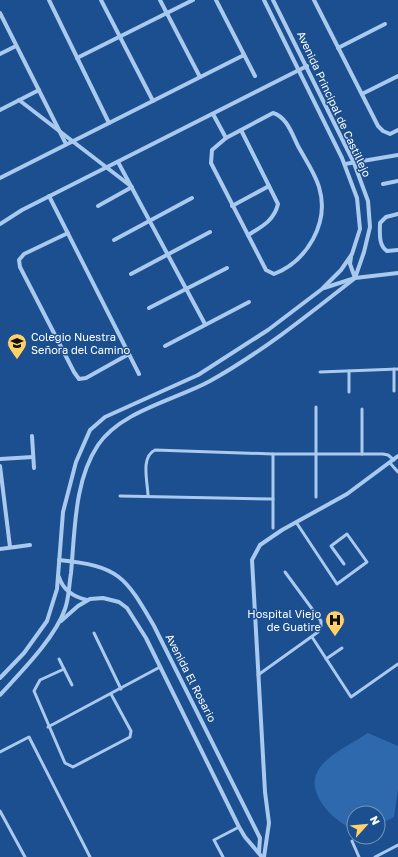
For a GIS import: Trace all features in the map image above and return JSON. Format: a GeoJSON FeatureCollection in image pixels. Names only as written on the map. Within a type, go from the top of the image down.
{"type":"FeatureCollection","features":[{"type":"Feature","properties":{"kind":"street"},"geometry":{"type":"LineString","coordinates":[[49,0],[109,124]]}},
{"type":"Feature","properties":{"kind":"street"},"geometry":{"type":"LineString","coordinates":[[101,0],[153,101]]}},
{"type":"Feature","properties":{"kind":"street"},"geometry":{"type":"LineString","coordinates":[[160,0],[200,77]]}},
{"type":"Feature","properties":{"kind":"street"},"geometry":{"type":"LineString","coordinates":[[77,58],[193,0]]}},
{"type":"Feature","properties":{"kind":"street"},"geometry":{"type":"LineString","coordinates":[[216,0],[255,76]]}},
{"type":"Feature","properties":{"kind":"street","name":"Avenida Principal de Castillejo"},"geometry":{"type":"LineString","coordinates":[[0,678],[24,654],[47,622],[57,589],[63,512],[76,462],[90,430],[105,417],[198,375],[268,330],[322,289],[341,270],[352,254],[360,229],[357,198],[345,164],[264,0]]}},
{"type":"Feature","properties":{"kind":"street","name":"Avenida Principal de Castillejo"},"geometry":{"type":"LineString","coordinates":[[273,0],[354,162],[368,200],[370,227],[364,252],[355,278]]}},
{"type":"Feature","properties":{"kind":"street"},"geometry":{"type":"LineString","coordinates":[[320,0],[315,1],[362,94],[383,131],[390,134],[398,130]]}},
{"type":"Feature","properties":{"kind":"street"},"geometry":{"type":"LineString","coordinates":[[0,13],[66,144]]}},
{"type":"Feature","properties":{"kind":"street"},"geometry":{"type":"LineString","coordinates":[[338,48],[385,24]]}},
{"type":"Feature","properties":{"kind":"street"},"geometry":{"type":"LineString","coordinates":[[0,54],[16,46]]}},
{"type":"Feature","properties":{"kind":"street"},"geometry":{"type":"LineString","coordinates":[[0,178],[244,55]]}},
{"type":"Feature","properties":{"kind":"street"},"geometry":{"type":"LineString","coordinates":[[0,224],[22,210],[49,196],[307,66]]}},
{"type":"Feature","properties":{"kind":"street"},"geometry":{"type":"LineString","coordinates":[[362,94],[398,76]]}},
{"type":"Feature","properties":{"kind":"street"},"geometry":{"type":"LineString","coordinates":[[0,110],[39,90]]}},
{"type":"Feature","properties":{"kind":"street"},"geometry":{"type":"LineString","coordinates":[[19,100],[132,187]]}},
{"type":"Feature","properties":{"kind":"street"},"geometry":{"type":"LineString","coordinates":[[273,113],[280,115],[287,125],[319,187],[322,205],[320,226],[306,249],[287,269],[274,274],[266,270],[211,163],[212,150],[226,138],[241,130],[273,113]]}},
{"type":"Feature","properties":{"kind":"street"},"geometry":{"type":"LineString","coordinates":[[213,114],[226,138]]}},
{"type":"Feature","properties":{"kind":"street"},"geometry":{"type":"LineString","coordinates":[[241,130],[278,204],[276,210],[267,223],[248,235]]}},
{"type":"Feature","properties":{"kind":"street"},"geometry":{"type":"LineString","coordinates":[[345,164],[398,155]]}},
{"type":"Feature","properties":{"kind":"street"},"geometry":{"type":"LineString","coordinates":[[118,162],[205,324]]}},
{"type":"Feature","properties":{"kind":"street"},"geometry":{"type":"LineString","coordinates":[[383,184],[398,181]]}},
{"type":"Feature","properties":{"kind":"street"},"geometry":{"type":"LineString","coordinates":[[232,206],[269,186]]}},
{"type":"Feature","properties":{"kind":"street"},"geometry":{"type":"LineString","coordinates":[[98,206],[132,187]]}},
{"type":"Feature","properties":{"kind":"street"},"geometry":{"type":"LineString","coordinates":[[49,196],[139,374]]}},
{"type":"Feature","properties":{"kind":"street"},"geometry":{"type":"LineString","coordinates":[[114,240],[192,198]]}},
{"type":"Feature","properties":{"kind":"street"},"geometry":{"type":"LineString","coordinates":[[398,214],[386,216],[380,223],[380,240],[384,249],[387,251],[398,250]]}},
{"type":"Feature","properties":{"kind":"street"},"geometry":{"type":"LineString","coordinates":[[131,274],[210,232]]}},
{"type":"Feature","properties":{"kind":"street"},"geometry":{"type":"LineString","coordinates":[[68,233],[24,254],[19,260],[20,267],[27,281],[79,379],[86,378],[129,354]]}},
{"type":"Feature","properties":{"kind":"street"},"geometry":{"type":"LineString","coordinates":[[352,254],[350,264],[355,278]]}},
{"type":"Feature","properties":{"kind":"street"},"geometry":{"type":"LineString","coordinates":[[149,308],[227,268]]}},
{"type":"Feature","properties":{"kind":"street"},"geometry":{"type":"LineString","coordinates":[[322,289],[355,278],[398,273]]}},
{"type":"Feature","properties":{"kind":"street"},"geometry":{"type":"LineString","coordinates":[[0,695],[29,664],[60,621],[68,592],[76,516],[87,465],[99,444],[115,426],[209,381],[281,337],[355,278]]}},
{"type":"Feature","properties":{"kind":"street"},"geometry":{"type":"LineString","coordinates":[[165,346],[249,302]]}},
{"type":"Feature","properties":{"kind":"street"},"geometry":{"type":"LineString","coordinates":[[32,436],[34,468]]}},
{"type":"Feature","properties":{"kind":"street"},"geometry":{"type":"LineString","coordinates":[[263,857],[269,823],[258,675],[252,560],[260,545],[282,530],[347,494],[398,456]]}},
{"type":"Feature","properties":{"kind":"street"},"geometry":{"type":"LineString","coordinates":[[0,459],[33,457]]}},
{"type":"Feature","properties":{"kind":"street"},"geometry":{"type":"LineString","coordinates":[[0,466],[10,547]]}},
{"type":"Feature","properties":{"kind":"street"},"geometry":{"type":"LineString","coordinates":[[0,517],[6,517]]}},
{"type":"Feature","properties":{"kind":"street"},"geometry":{"type":"LineString","coordinates":[[0,548],[30,545]]}},
{"type":"Feature","properties":{"kind":"street","name":"Avenida El Rosario"},"geometry":{"type":"LineString","coordinates":[[59,560],[107,569],[123,580],[136,594],[154,626],[260,838],[259,852]]}},
{"type":"Feature","properties":{"kind":"street"},"geometry":{"type":"LineString","coordinates":[[58,573],[60,582],[68,592]]}},
{"type":"Feature","properties":{"kind":"street","name":"Avenida El Rosario"},"geometry":{"type":"LineString","coordinates":[[68,592],[88,601]]}},
{"type":"Feature","properties":{"kind":"street","name":"Avenida El Rosario"},"geometry":{"type":"LineString","coordinates":[[60,621],[78,606],[88,601],[103,598],[119,602],[127,608],[133,615],[160,667],[239,827],[251,844],[263,857]]}},
{"type":"Feature","properties":{"kind":"lane"},"geometry":{"type":"LineString","coordinates":[[320,372],[396,369],[394,391]]}},
{"type":"Feature","properties":{"kind":"lane"},"geometry":{"type":"LineString","coordinates":[[349,371],[349,392]]}},
{"type":"Feature","properties":{"kind":"lane"},"geometry":{"type":"LineString","coordinates":[[316,408],[316,497]]}},
{"type":"Feature","properties":{"kind":"lane"},"geometry":{"type":"LineString","coordinates":[[362,409],[362,454]]}},
{"type":"Feature","properties":{"kind":"lane"},"geometry":{"type":"LineString","coordinates":[[148,496],[146,460],[150,453],[155,450],[273,454],[383,454],[388,455],[398,472]]}},
{"type":"Feature","properties":{"kind":"lane"},"geometry":{"type":"LineString","coordinates":[[273,454],[273,528]]}},
{"type":"Feature","properties":{"kind":"lane"},"geometry":{"type":"LineString","coordinates":[[120,496],[273,499]]}},
{"type":"Feature","properties":{"kind":"lane"},"geometry":{"type":"LineString","coordinates":[[296,522],[338,584],[367,562],[347,534],[331,546],[344,564]]}},
{"type":"Feature","properties":{"kind":"lane"},"geometry":{"type":"LineString","coordinates":[[258,675],[312,637],[322,626],[321,621],[285,572]]}},
{"type":"Feature","properties":{"kind":"lane"},"geometry":{"type":"LineString","coordinates":[[94,633],[121,688]]}},
{"type":"Feature","properties":{"kind":"lane"},"geometry":{"type":"LineString","coordinates":[[312,637],[351,697],[398,664]]}},
{"type":"Feature","properties":{"kind":"lane"},"geometry":{"type":"LineString","coordinates":[[326,659],[342,648]]}},
{"type":"Feature","properties":{"kind":"lane"},"geometry":{"type":"LineString","coordinates":[[59,659],[72,685]]}},
{"type":"Feature","properties":{"kind":"lane"},"geometry":{"type":"LineString","coordinates":[[48,727],[160,667]]}},
{"type":"Feature","properties":{"kind":"lane"},"geometry":{"type":"LineString","coordinates":[[64,669],[40,680],[34,691],[48,727],[65,763],[73,767],[130,737],[131,731],[112,694]]}},
{"type":"Feature","properties":{"kind":"lane"},"geometry":{"type":"LineString","coordinates":[[0,752],[29,737],[90,857]]}},
{"type":"Feature","properties":{"kind":"lane"},"geometry":{"type":"LineString","coordinates":[[0,811],[25,857]]}},
{"type":"Feature","properties":{"kind":"lane"},"geometry":{"type":"LineString","coordinates":[[223,857],[214,840],[239,827]]}},
{"type":"Feature","properties":{"kind":"lane"},"geometry":{"type":"LineString","coordinates":[[354,845],[359,857]]}},
{"type":"Feature","properties":{"kind":"lane"},"geometry":{"type":"LineString","coordinates":[[376,857],[398,845]]}},
{"type":"Feature","properties":{"kind":"shaded area"},"geometry":{"type":"Polygon","coordinates":[[[368,733],[398,746],[398,789],[394,817],[386,821],[386,805],[346,805],[346,826],[327,810],[318,796],[315,783],[317,773],[332,755],[368,733]]]}},
{"type":"Feature","properties":{"kind":"place","name":"Colegio Nuestra Señora del Camino"},"geometry":{"type":"Point","coordinates":[17,360]}},
{"type":"Feature","properties":{"kind":"place","name":"Hospital Viejo de Guatire"},"geometry":{"type":"Point","coordinates":[335,637]}}]}
